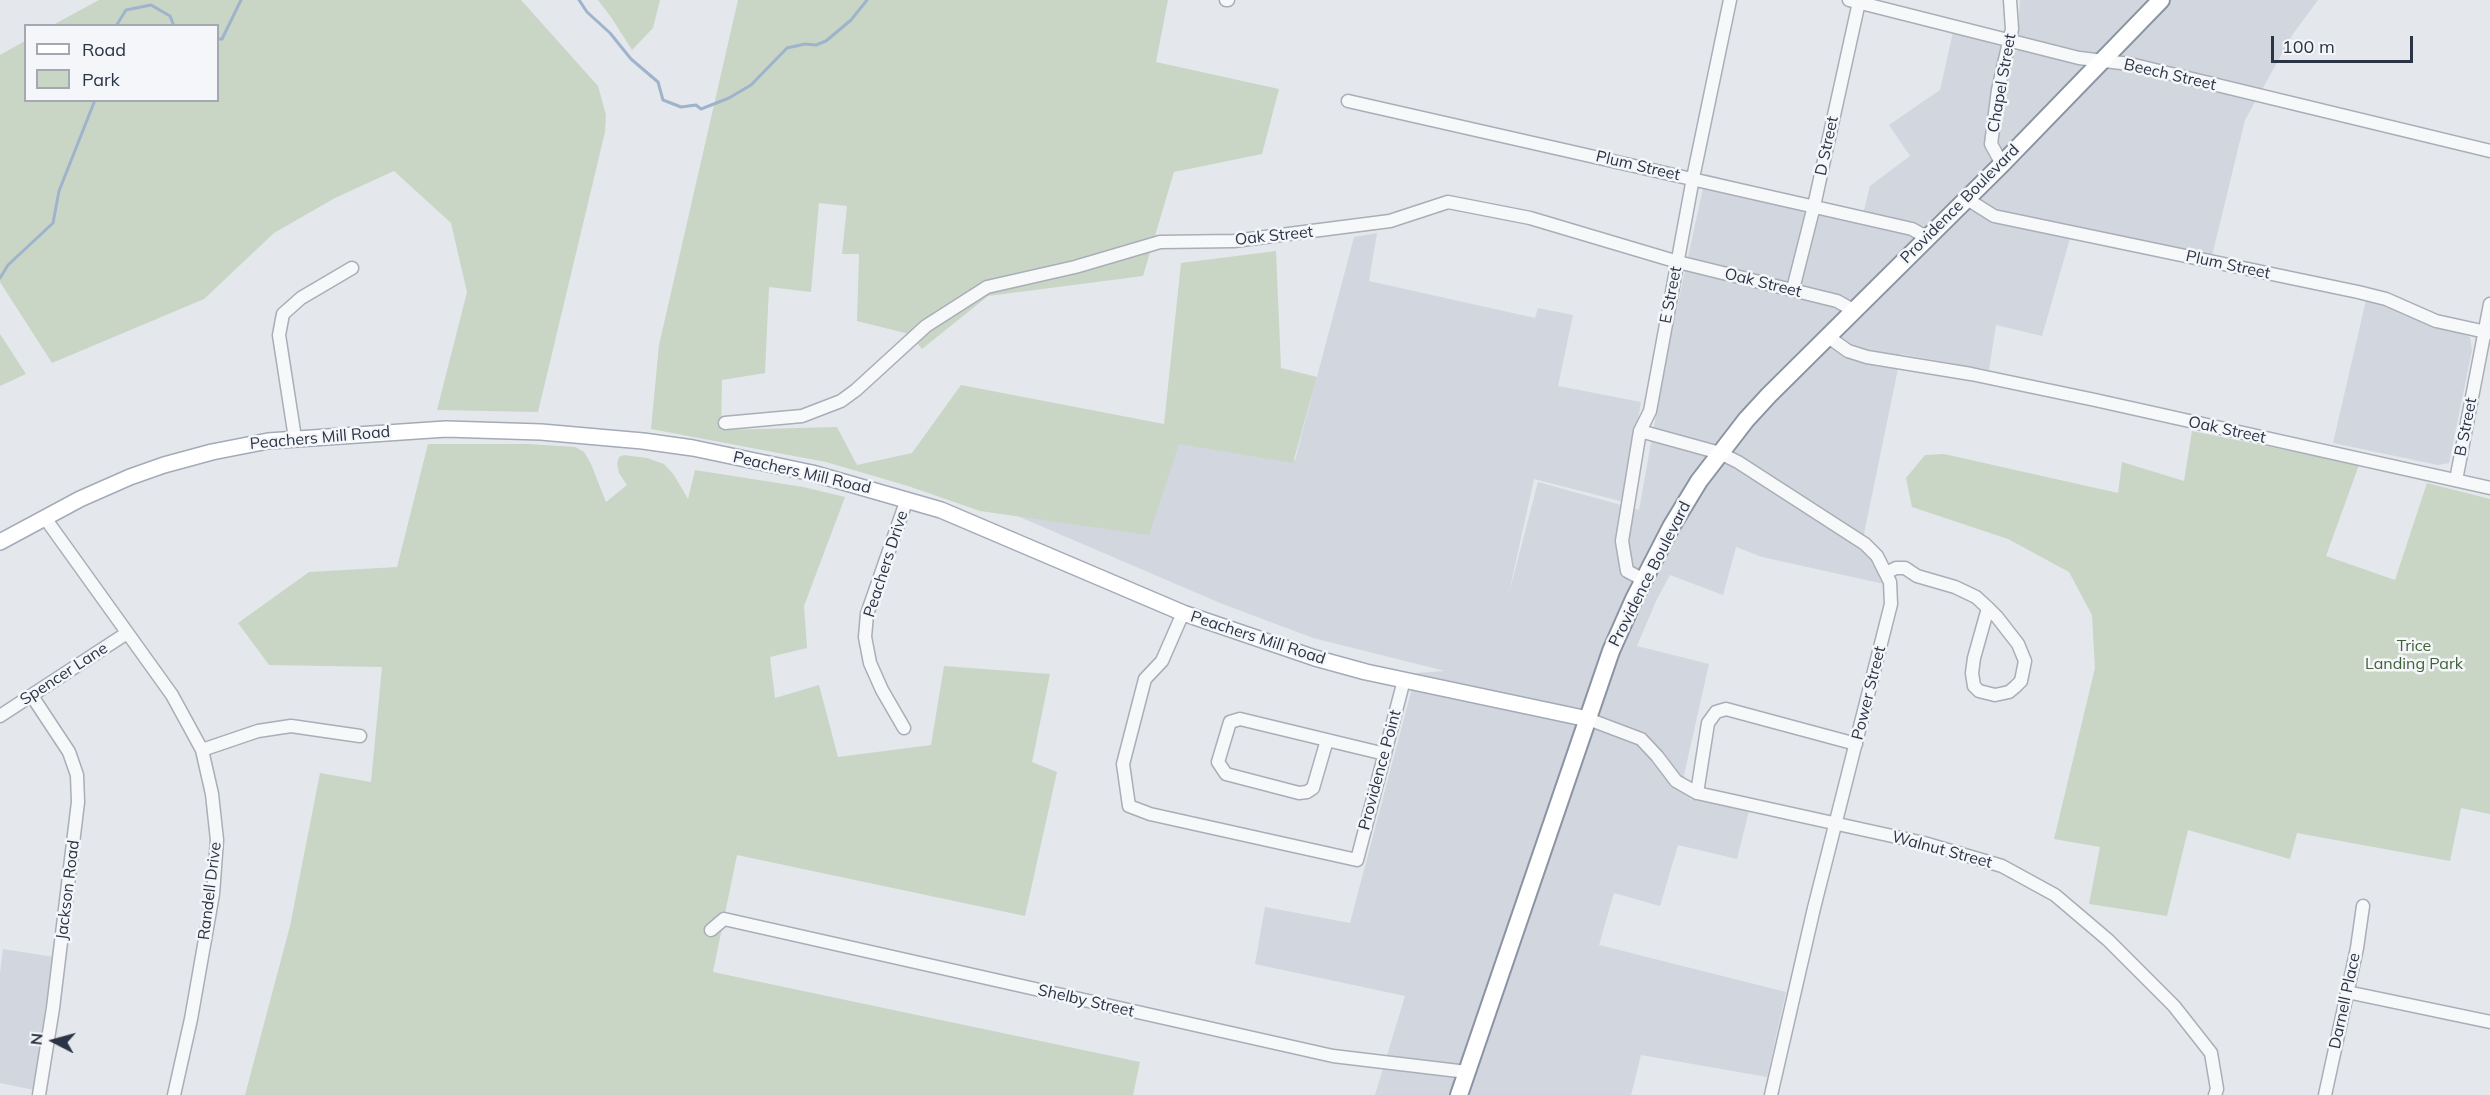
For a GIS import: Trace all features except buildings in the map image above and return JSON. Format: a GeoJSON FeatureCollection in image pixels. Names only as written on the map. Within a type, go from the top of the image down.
{"type":"FeatureCollection","features":[{"type":"Feature","properties":{"kind":"highway","name":"Providence Boulevard"},"geometry":{"type":"LineString","coordinates":[[1459,1095],[1611,651],[1671,527],[1699,481],[1756,408],[2002,164],[2161,0]]}},
{"type":"Feature","properties":{"kind":"main road","name":"Peachers Mill Road"},"geometry":{"type":"LineString","coordinates":[[0,542],[103,488],[164,465],[244,445],[295,438],[397,430],[486,429],[644,441],[693,448],[812,473],[907,500],[977,523],[1183,613],[1315,658],[1404,680],[1588,719]]}},
{"type":"Feature","properties":{"kind":"street","name":"E Street"},"geometry":{"type":"LineString","coordinates":[[1644,580],[1627,571],[1622,541],[1640,431],[1650,411],[1693,178],[1730,0]]}},
{"type":"Feature","properties":{"kind":"street","name":"Chapel Street"},"geometry":{"type":"LineString","coordinates":[[2002,164],[1991,144],[1998,90],[2012,29],[2010,0]]}},
{"type":"Feature","properties":{"kind":"street","name":"Beech Street"},"geometry":{"type":"LineString","coordinates":[[1854,1],[2008,41],[2101,62],[2130,64],[2490,151]]}},
{"type":"Feature","properties":{"kind":"street","name":"D Street"},"geometry":{"type":"LineString","coordinates":[[1793,289],[1814,206],[1854,1]]}},
{"type":"Feature","properties":{"kind":"street","name":"Plum Street"},"geometry":{"type":"LineString","coordinates":[[1348,101],[1912,229],[1926,237]]}},
{"type":"Feature","properties":{"kind":"street","name":"Plum Street"},"geometry":{"type":"LineString","coordinates":[[1967,199],[1995,216],[2358,292],[2386,299],[2436,321],[2488,332]]}},
{"type":"Feature","properties":{"kind":"street","name":"Oak Street"},"geometry":{"type":"LineString","coordinates":[[725,423],[802,416],[841,401],[926,326],[987,287],[1075,267],[1160,242],[1234,241],[1380,223],[1448,202],[1530,218],[1678,262],[1837,301],[1853,310]]}},
{"type":"Feature","properties":{"kind":"street"},"geometry":{"type":"LineString","coordinates":[[295,438],[279,335],[284,314],[301,298],[352,268]]}},
{"type":"Feature","properties":{"kind":"street","name":"B Street"},"geometry":{"type":"LineString","coordinates":[[2456,480],[2488,332],[2490,304]]}},
{"type":"Feature","properties":{"kind":"street","name":"Oak Street"},"geometry":{"type":"LineString","coordinates":[[1827,336],[1848,351],[1867,357],[1926,366],[2050,391],[2490,488]]}},
{"type":"Feature","properties":{"kind":"street","name":"Power Street"},"geometry":{"type":"LineString","coordinates":[[1640,431],[1720,453],[1773,483],[1865,544],[1877,556],[1886,573],[1892,598],[1841,808],[1835,824],[1771,1095]]}},
{"type":"Feature","properties":{"kind":"street","name":"Peachers Drive"},"geometry":{"type":"LineString","coordinates":[[904,729],[870,663],[865,637],[867,614],[907,500]]}},
{"type":"Feature","properties":{"kind":"street","name":"Randell Drive"},"geometry":{"type":"LineString","coordinates":[[45,518],[127,633],[149,659],[172,694],[202,750],[212,794],[218,840],[213,894],[191,1019],[174,1095]]}},
{"type":"Feature","properties":{"kind":"street"},"geometry":{"type":"LineString","coordinates":[[1886,573],[1896,568],[1905,568],[1917,576],[1955,587],[1976,597],[1988,608],[2018,644],[2025,661],[2021,681],[2016,687],[1995,695],[1979,691],[1974,686],[1972,673],[1988,608]]}},
{"type":"Feature","properties":{"kind":"street","name":"Providence Point"},"geometry":{"type":"LineString","coordinates":[[1183,613],[1162,661],[1144,680],[1123,764],[1129,806],[1190,825],[1357,860],[1404,680]]}},
{"type":"Feature","properties":{"kind":"street","name":"Spencer Lane"},"geometry":{"type":"LineString","coordinates":[[0,716],[127,633]]}},
{"type":"Feature","properties":{"kind":"street","name":"Jackson Road"},"geometry":{"type":"LineString","coordinates":[[32,696],[69,752],[77,775],[78,802],[55,997],[39,1095]]}},
{"type":"Feature","properties":{"kind":"street"},"geometry":{"type":"LineString","coordinates":[[1697,793],[1708,723],[1716,712],[1726,709],[1856,744]]}},
{"type":"Feature","properties":{"kind":"street"},"geometry":{"type":"LineString","coordinates":[[1327,740],[1313,788],[1307,792],[1299,793],[1226,774],[1218,762],[1230,722],[1240,718],[1385,754]]}},
{"type":"Feature","properties":{"kind":"street","name":"Walnut Street"},"geometry":{"type":"LineString","coordinates":[[1588,719],[1641,739],[1676,782],[1697,793],[1924,843],[2002,866],[2055,895],[2108,940],[2180,1013],[2211,1053],[2217,1089],[2215,1095]]}},
{"type":"Feature","properties":{"kind":"street"},"geometry":{"type":"LineString","coordinates":[[202,750],[258,731],[291,726],[360,736]]}},
{"type":"Feature","properties":{"kind":"street","name":"Darnell Place"},"geometry":{"type":"LineString","coordinates":[[2325,1095],[2357,948],[2363,906]]}},
{"type":"Feature","properties":{"kind":"street","name":"Shelby Street"},"geometry":{"type":"LineString","coordinates":[[711,930],[724,920],[1333,1056],[1467,1072]]}},
{"type":"Feature","properties":{"kind":"street"},"geometry":{"type":"LineString","coordinates":[[2347,992],[2490,1022]]}},
{"type":"Feature","properties":{"kind":"shaded area"},"geometry":{"type":"Polygon","coordinates":[[[2020,0],[2318,0],[2293,34],[2245,120],[2212,256],[2073,228],[2042,336],[1996,325],[1989,370],[1901,354],[1864,534],[1884,556],[1895,582],[1884,584],[1762,557],[1736,547],[1723,595],[1670,575],[1656,601],[1637,646],[1709,664],[1684,775],[1690,799],[1749,811],[1737,859],[1678,845],[1660,906],[1614,893],[1599,945],[1786,992],[1767,1077],[1641,1055],[1631,1095],[1375,1095],[1405,996],[1255,964],[1265,907],[1350,923],[1416,673],[1445,671],[1313,638],[1220,603],[1008,512],[1029,404],[1295,460],[1354,237],[1377,233],[1369,281],[1535,318],[1538,308],[1573,315],[1558,386],[1641,402],[1624,502],[1534,479],[1508,597],[1538,482],[1639,510],[1667,354],[1706,174],[1863,214],[1870,186],[1910,156],[1889,125],[1940,90],[1953,32],[2017,51],[2020,0]]]}},
{"type":"Feature","properties":{"kind":"shaded area"},"geometry":{"type":"Polygon","coordinates":[[[2366,300],[2398,309],[2470,337],[2472,350],[2449,463],[2438,465],[2333,443],[2366,300]]]}},
{"type":"Feature","properties":{"kind":"shaded area"},"geometry":{"type":"Polygon","coordinates":[[[3,949],[54,957],[34,1090],[0,1083],[0,974],[3,949]]]}},
{"type":"Feature","properties":{"kind":"green space"},"geometry":{"type":"Polygon","coordinates":[[[99,0],[521,0],[598,86],[606,115],[605,132],[538,412],[437,410],[467,292],[451,223],[394,171],[335,198],[274,233],[204,299],[52,363],[0,282],[0,55],[24,42],[24,102],[219,102],[219,24],[55,24],[99,0]]]}},
{"type":"Feature","properties":{"kind":"green space"},"geometry":{"type":"Polygon","coordinates":[[[598,0],[660,0],[653,28],[632,50],[598,0]]]}},
{"type":"Feature","properties":{"kind":"green space"},"geometry":{"type":"Polygon","coordinates":[[[738,0],[1168,0],[1156,62],[1279,89],[1262,154],[1174,172],[1143,276],[988,296],[922,349],[909,334],[857,321],[859,254],[842,254],[847,206],[819,203],[811,292],[769,287],[765,373],[722,380],[721,430],[837,427],[857,465],[912,453],[961,385],[1164,424],[1181,263],[1276,251],[1281,368],[1317,377],[1293,463],[1179,444],[1149,535],[980,511],[908,486],[826,462],[651,429],[659,345],[738,0]]]}},
{"type":"Feature","properties":{"kind":"green space"},"geometry":{"type":"Polygon","coordinates":[[[0,334],[26,374],[0,386],[0,334]]]}},
{"type":"Feature","properties":{"kind":"green space","name":"Trice Landing Park"},"geometry":{"type":"Polygon","coordinates":[[[2192,431],[2359,465],[2326,556],[2395,580],[2427,483],[2490,499],[2490,814],[2461,808],[2450,861],[2297,833],[2290,859],[2188,830],[2167,916],[2089,904],[2100,847],[2054,839],[2095,668],[2092,615],[2069,572],[2008,539],[1912,507],[1906,478],[1925,455],[1944,454],[2118,493],[2122,462],[2184,481],[2192,431]]]}},
{"type":"Feature","properties":{"kind":"green space"},"geometry":{"type":"Polygon","coordinates":[[[428,444],[527,444],[575,447],[584,452],[591,464],[606,502],[627,485],[619,473],[617,464],[619,457],[624,455],[647,458],[664,464],[674,475],[688,499],[695,470],[803,487],[845,497],[804,606],[807,648],[770,657],[775,698],[819,685],[838,757],[931,745],[944,666],[1050,674],[1032,762],[1057,772],[1025,916],[737,855],[713,972],[1140,1062],[1133,1095],[245,1095],[290,926],[320,773],[371,782],[382,667],[269,665],[238,623],[309,572],[397,567],[428,444]]]}},
{"type":"Feature","properties":{"kind":"waterway"},"geometry":{"type":"LineString","coordinates":[[219,39],[222,39],[241,0]]}},
{"type":"Feature","properties":{"kind":"waterway"},"geometry":{"type":"LineString","coordinates":[[579,0],[587,12],[610,33],[631,59],[658,82],[663,100],[681,107],[696,105],[701,109],[729,98],[751,85],[787,48],[805,44],[816,45],[826,41],[851,20],[867,0]]}},
{"type":"Feature","properties":{"kind":"waterway"},"geometry":{"type":"LineString","coordinates":[[117,24],[126,10],[151,5],[170,16],[173,24]]}},
{"type":"Feature","properties":{"kind":"waterway"},"geometry":{"type":"LineString","coordinates":[[0,278],[8,265],[53,223],[59,191],[94,102]]}}]}
